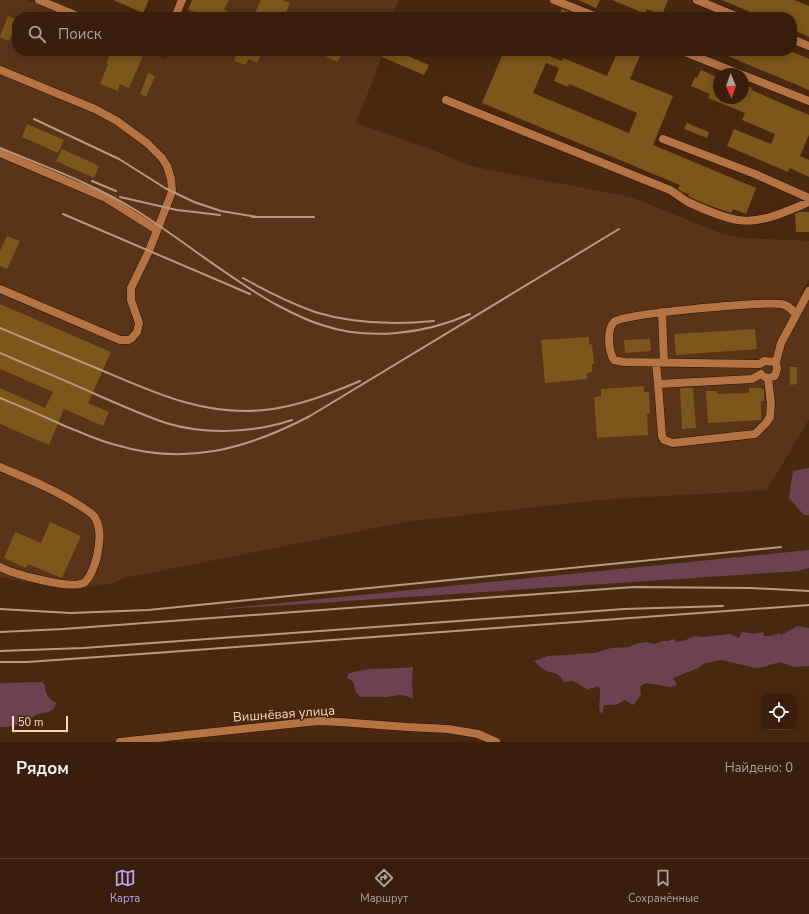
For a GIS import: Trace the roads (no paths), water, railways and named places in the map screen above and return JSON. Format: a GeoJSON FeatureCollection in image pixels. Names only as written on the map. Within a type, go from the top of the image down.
{"type":"FeatureCollection","features":[{"type":"Feature","properties":{"kind":"street"},"geometry":{"type":"LineString","coordinates":[[39,0],[68,12]]}},
{"type":"Feature","properties":{"kind":"street"},"geometry":{"type":"LineString","coordinates":[[177,12],[182,0]]}},
{"type":"Feature","properties":{"kind":"street"},"geometry":{"type":"LineString","coordinates":[[554,0],[584,12]]}},
{"type":"Feature","properties":{"kind":"street"},"geometry":{"type":"LineString","coordinates":[[697,0],[726,12]]}},
{"type":"Feature","properties":{"kind":"street"},"geometry":{"type":"LineString","coordinates":[[797,41],[809,46]]}},
{"type":"Feature","properties":{"kind":"street"},"geometry":{"type":"LineString","coordinates":[[695,56],[725,68]]}},
{"type":"Feature","properties":{"kind":"street"},"geometry":{"type":"LineString","coordinates":[[0,70],[106,114],[128,128],[155,151],[167,166],[171,179],[172,191],[157,230],[131,288],[131,300],[137,318],[138,327],[135,336],[129,340],[120,340],[0,289]]}},
{"type":"Feature","properties":{"kind":"street"},"geometry":{"type":"LineString","coordinates":[[749,77],[809,102]]}},
{"type":"Feature","properties":{"kind":"street"},"geometry":{"type":"LineString","coordinates":[[446,100],[670,190],[689,202],[731,219],[743,220],[766,218],[786,212],[809,202]]}},
{"type":"Feature","properties":{"kind":"street"},"geometry":{"type":"LineString","coordinates":[[663,139],[755,174],[809,198]]}},
{"type":"Feature","properties":{"kind":"street"},"geometry":{"type":"LineString","coordinates":[[0,153],[106,198],[157,230]]}},
{"type":"Feature","properties":{"kind":"street"},"geometry":{"type":"LineString","coordinates":[[658,384],[752,379],[765,376],[775,376],[777,369],[776,362],[781,343],[809,291]]}},
{"type":"Feature","properties":{"kind":"street"},"geometry":{"type":"LineString","coordinates":[[776,362],[764,361],[760,364],[618,362],[614,360],[611,353],[609,333],[611,326],[617,320],[662,312],[767,304],[787,306],[796,314]]}},
{"type":"Feature","properties":{"kind":"street"},"geometry":{"type":"LineString","coordinates":[[662,312],[658,384],[662,436],[664,440],[673,444],[755,434],[766,424],[770,417],[771,404],[765,376],[759,371],[760,364]]}},
{"type":"Feature","properties":{"kind":"street"},"geometry":{"type":"LineString","coordinates":[[0,467],[40,484],[76,503],[89,512],[96,521],[100,533],[98,553],[90,576],[84,583],[78,584],[41,580],[18,574],[0,567]]}},
{"type":"Feature","properties":{"kind":"street","name":"Вишнёвая улица"},"geometry":{"type":"LineString","coordinates":[[120,742],[325,721],[448,729],[478,734],[496,742]]}},
{"type":"Feature","properties":{"kind":"railway"},"geometry":{"type":"LineString","coordinates":[[34,119],[119,159],[165,188],[194,202],[221,211],[257,217]]}},
{"type":"Feature","properties":{"kind":"railway"},"geometry":{"type":"LineString","coordinates":[[0,148],[70,176],[121,201],[257,293],[292,313],[316,323],[340,330],[359,333],[397,333],[434,326],[453,321],[470,314]]}},
{"type":"Feature","properties":{"kind":"railway"},"geometry":{"type":"LineString","coordinates":[[92,181],[116,191]]}},
{"type":"Feature","properties":{"kind":"railway"},"geometry":{"type":"LineString","coordinates":[[120,197],[177,210],[220,215]]}},
{"type":"Feature","properties":{"kind":"railway"},"geometry":{"type":"LineString","coordinates":[[63,214],[250,294]]}},
{"type":"Feature","properties":{"kind":"railway"},"geometry":{"type":"LineString","coordinates":[[252,217],[314,217]]}},
{"type":"Feature","properties":{"kind":"railway"},"geometry":{"type":"LineString","coordinates":[[0,398],[97,439],[142,451],[167,454],[192,454],[216,451],[239,445],[286,428],[310,416],[619,229]]}},
{"type":"Feature","properties":{"kind":"railway"},"geometry":{"type":"LineString","coordinates":[[243,278],[287,301],[330,316],[359,321],[389,323],[434,321]]}},
{"type":"Feature","properties":{"kind":"railway"},"geometry":{"type":"LineString","coordinates":[[0,328],[141,387],[180,401],[221,410],[264,410],[289,406],[325,395],[360,381]]}},
{"type":"Feature","properties":{"kind":"railway"},"geometry":{"type":"LineString","coordinates":[[0,353],[139,413],[181,427],[213,431],[245,430],[261,428],[292,420]]}},
{"type":"Feature","properties":{"kind":"railway"},"geometry":{"type":"LineString","coordinates":[[0,609],[71,613],[148,610],[781,547]]}},
{"type":"Feature","properties":{"kind":"railway"},"geometry":{"type":"LineString","coordinates":[[0,632],[63,629],[634,587],[751,588],[809,591]]}},
{"type":"Feature","properties":{"kind":"railway"},"geometry":{"type":"LineString","coordinates":[[0,662],[27,662],[155,653],[809,605]]}},
{"type":"Feature","properties":{"kind":"railway"},"geometry":{"type":"LineString","coordinates":[[0,651],[83,648],[624,609],[723,606]]}}]}
